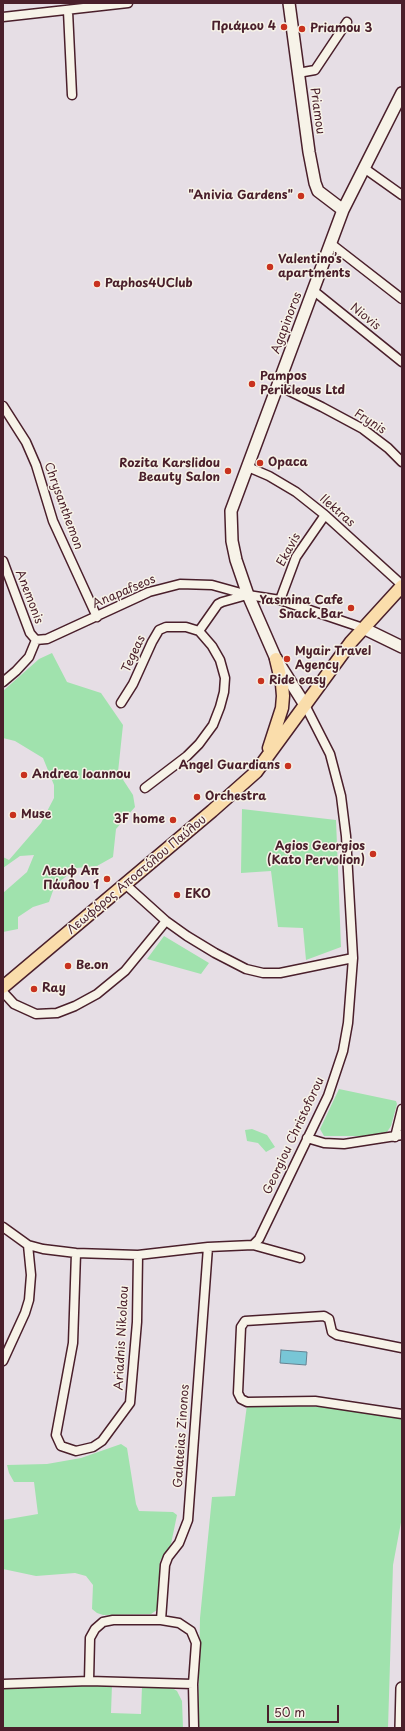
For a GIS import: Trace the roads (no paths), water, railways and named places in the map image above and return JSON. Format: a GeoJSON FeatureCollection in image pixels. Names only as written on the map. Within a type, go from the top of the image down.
{"type":"FeatureCollection","features":[{"type":"Feature","properties":{"kind":"main road","name":"Priamou"},"geometry":{"type":"LineString","coordinates":[[289,3],[309,152],[315,183],[318,191],[343,210]]}},
{"type":"Feature","properties":{"kind":"main road","name":"Agapinoros"},"geometry":{"type":"LineString","coordinates":[[305,705],[276,659],[248,595],[236,560],[231,527],[232,511],[277,385],[314,291],[343,210],[402,93]]}},
{"type":"Feature","properties":{"kind":"main road"},"geometry":{"type":"LineString","coordinates":[[305,705],[367,624],[402,586]]}},
{"type":"Feature","properties":{"kind":"main road"},"geometry":{"type":"LineString","coordinates":[[367,624],[400,645]]}},
{"type":"Feature","properties":{"kind":"main road"},"geometry":{"type":"LineString","coordinates":[[266,758],[282,708],[282,684],[276,659]]}},
{"type":"Feature","properties":{"kind":"main road","name":"Λεωφόρος Αποστόλου Παύλου"},"geometry":{"type":"LineString","coordinates":[[3,987],[230,796],[256,772],[305,705]]}},
{"type":"Feature","properties":{"kind":"main road"},"geometry":{"type":"LineString","coordinates":[[401,1728],[402,1688]]}},
{"type":"Feature","properties":{"kind":"street"},"geometry":{"type":"LineString","coordinates":[[3,17],[68,11],[128,3]]}},
{"type":"Feature","properties":{"kind":"street"},"geometry":{"type":"LineString","coordinates":[[68,11],[72,95]]}},
{"type":"Feature","properties":{"kind":"street"},"geometry":{"type":"LineString","coordinates":[[298,73],[315,70],[347,22]]}},
{"type":"Feature","properties":{"kind":"street"},"geometry":{"type":"LineString","coordinates":[[364,168],[402,195]]}},
{"type":"Feature","properties":{"kind":"street"},"geometry":{"type":"LineString","coordinates":[[330,243],[402,299]]}},
{"type":"Feature","properties":{"kind":"street","name":"Niovis"},"geometry":{"type":"LineString","coordinates":[[314,291],[402,362]]}},
{"type":"Feature","properties":{"kind":"street","name":"Frynis"},"geometry":{"type":"LineString","coordinates":[[277,385],[363,429],[388,448],[402,462]]}},
{"type":"Feature","properties":{"kind":"street","name":"Chrysanthemon"},"geometry":{"type":"LineString","coordinates":[[3,406],[26,442],[36,465],[53,521],[97,617]]}},
{"type":"Feature","properties":{"kind":"street","name":"Ilektras"},"geometry":{"type":"LineString","coordinates":[[248,467],[269,476],[296,492],[325,515],[402,586]]}},
{"type":"Feature","properties":{"kind":"street","name":"Ekavis"},"geometry":{"type":"LineString","coordinates":[[280,600],[296,557],[325,515]]}},
{"type":"Feature","properties":{"kind":"street","name":"Anemonis"},"geometry":{"type":"LineString","coordinates":[[3,561],[30,633],[36,640]]}},
{"type":"Feature","properties":{"kind":"street","name":"Anapafseos"},"geometry":{"type":"LineString","coordinates":[[36,640],[47,639],[149,592],[180,584],[212,585],[248,595],[280,600],[367,624]]}},
{"type":"Feature","properties":{"kind":"street"},"geometry":{"type":"LineString","coordinates":[[145,788],[187,756],[199,744],[213,725],[224,692],[223,672],[220,660],[212,646],[199,631],[218,604],[248,595]]}},
{"type":"Feature","properties":{"kind":"street","name":"Tegeas"},"geometry":{"type":"LineString","coordinates":[[121,703],[133,684],[152,642],[160,630],[166,627],[186,627],[199,631]]}},
{"type":"Feature","properties":{"kind":"street"},"geometry":{"type":"LineString","coordinates":[[3,682],[16,671],[28,656],[36,640]]}},
{"type":"Feature","properties":{"kind":"street","name":"Georgiou Christoforou"},"geometry":{"type":"LineString","coordinates":[[253,1245],[259,1239],[328,1096],[343,1051],[348,1023],[353,958],[346,844],[341,796],[330,754],[305,705]]}},
{"type":"Feature","properties":{"kind":"street"},"geometry":{"type":"LineString","coordinates":[[125,884],[166,921],[187,936],[231,962],[246,969],[263,973],[298,970],[353,958]]}},
{"type":"Feature","properties":{"kind":"street"},"geometry":{"type":"LineString","coordinates":[[3,992],[14,1004],[36,1014],[57,1013],[75,1006],[96,994],[125,971],[166,921]]}},
{"type":"Feature","properties":{"kind":"street"},"geometry":{"type":"LineString","coordinates":[[307,1138],[324,1143],[344,1144],[398,1136],[402,1109]]}},
{"type":"Feature","properties":{"kind":"street"},"geometry":{"type":"LineString","coordinates":[[3,1226],[28,1245],[43,1249],[76,1253],[138,1255],[208,1247],[253,1245],[300,1258]]}},
{"type":"Feature","properties":{"kind":"street"},"geometry":{"type":"LineString","coordinates":[[3,1361],[25,1313],[29,1300],[32,1275],[28,1245]]}},
{"type":"Feature","properties":{"kind":"street","name":"Galateias Zinonos"},"geometry":{"type":"LineString","coordinates":[[161,1620],[165,1565],[168,1557],[179,1543],[188,1520],[208,1247]]}},
{"type":"Feature","properties":{"kind":"street","name":"Ariadnis Nikolaou"},"geometry":{"type":"LineString","coordinates":[[76,1253],[73,1343],[56,1435],[61,1446],[76,1451],[93,1447],[102,1441],[130,1403],[137,1322],[138,1255]]}},
{"type":"Feature","properties":{"kind":"street"},"geometry":{"type":"LineString","coordinates":[[402,1348],[337,1335],[332,1332],[329,1319],[324,1316],[245,1321],[241,1327],[238,1393],[241,1399],[247,1402],[315,1401],[402,1414]]}},
{"type":"Feature","properties":{"kind":"street"},"geometry":{"type":"LineString","coordinates":[[89,1681],[90,1638],[95,1629],[103,1622],[113,1620],[161,1620],[179,1623],[186,1626],[194,1636],[196,1643],[193,1684],[194,1728]]}},
{"type":"Feature","properties":{"kind":"street"},"geometry":{"type":"LineString","coordinates":[[3,1684],[89,1681],[193,1684]]}},
{"type":"Feature","properties":{"kind":"water"},"geometry":{"type":"Polygon","coordinates":[[[281,1350],[307,1352],[306,1365],[280,1363],[281,1350]]]}},
{"type":"Feature","properties":{"kind":"place","name":"Πριάμου 4"},"geometry":{"type":"Point","coordinates":[284,27]}},
{"type":"Feature","properties":{"kind":"place","name":"Priamou 3"},"geometry":{"type":"Point","coordinates":[302,29]}},
{"type":"Feature","properties":{"kind":"place","name":"\"Anivia Gardens\""},"geometry":{"type":"Point","coordinates":[301,196]}},
{"type":"Feature","properties":{"kind":"place","name":"Valentino’s apartments"},"geometry":{"type":"Point","coordinates":[270,267]}},
{"type":"Feature","properties":{"kind":"place","name":"Paphos4UClub"},"geometry":{"type":"Point","coordinates":[97,284]}},
{"type":"Feature","properties":{"kind":"place","name":"Pampos Perikleous Ltd"},"geometry":{"type":"Point","coordinates":[252,384]}},
{"type":"Feature","properties":{"kind":"place","name":"Opaca"},"geometry":{"type":"Point","coordinates":[260,463]}},
{"type":"Feature","properties":{"kind":"place","name":"Rozita Karslidou Beauty Salon"},"geometry":{"type":"Point","coordinates":[228,471]}},
{"type":"Feature","properties":{"kind":"place","name":"Yasmina Cafe Snack Bar"},"geometry":{"type":"Point","coordinates":[351,608]}},
{"type":"Feature","properties":{"kind":"place","name":"Myair Travel Agency"},"geometry":{"type":"Point","coordinates":[287,659]}},
{"type":"Feature","properties":{"kind":"place","name":"Ride easy"},"geometry":{"type":"Point","coordinates":[261,681]}},
{"type":"Feature","properties":{"kind":"place","name":"Angel Guardians"},"geometry":{"type":"Point","coordinates":[288,766]}},
{"type":"Feature","properties":{"kind":"place","name":"Andrea Ioannou"},"geometry":{"type":"Point","coordinates":[24,775]}},
{"type":"Feature","properties":{"kind":"place","name":"Orchestra"},"geometry":{"type":"Point","coordinates":[197,797]}},
{"type":"Feature","properties":{"kind":"place","name":"Muse"},"geometry":{"type":"Point","coordinates":[13,815]}},
{"type":"Feature","properties":{"kind":"place","name":"3F home"},"geometry":{"type":"Point","coordinates":[173,820]}},
{"type":"Feature","properties":{"kind":"place","name":"Agios Georgios (Kato Pervolion)"},"geometry":{"type":"Point","coordinates":[373,854]}},
{"type":"Feature","properties":{"kind":"place","name":"Λεωφ Απ Πάυλου 1"},"geometry":{"type":"Point","coordinates":[107,879]}},
{"type":"Feature","properties":{"kind":"place","name":"EKO"},"geometry":{"type":"Point","coordinates":[177,895]}},
{"type":"Feature","properties":{"kind":"place","name":"Be.on"},"geometry":{"type":"Point","coordinates":[68,966]}},
{"type":"Feature","properties":{"kind":"place","name":"Ray"},"geometry":{"type":"Point","coordinates":[34,989]}}]}
